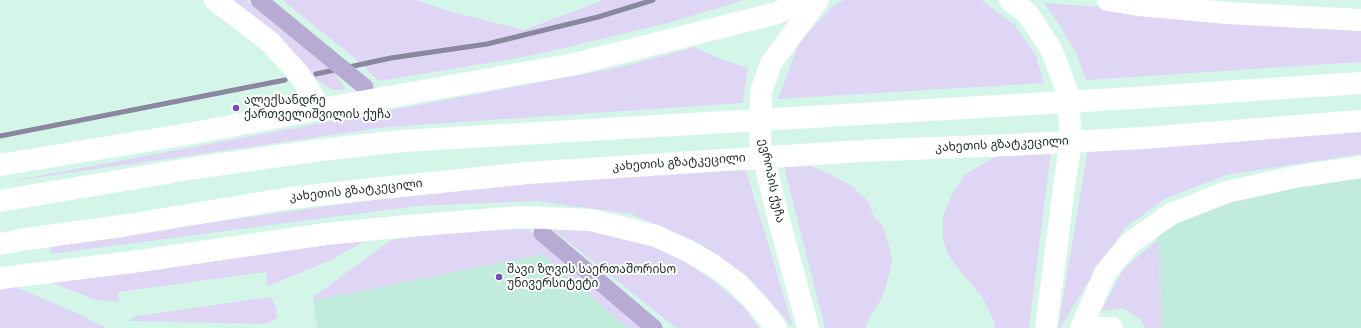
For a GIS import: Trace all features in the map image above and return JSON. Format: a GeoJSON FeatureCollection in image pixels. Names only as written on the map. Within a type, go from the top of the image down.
{"type":"FeatureCollection","features":[{"type":"Feature","properties":{"kind":"main road"},"geometry":{"type":"LineString","coordinates":[[215,0],[270,42],[298,74],[321,109]]}},
{"type":"Feature","properties":{"kind":"main road"},"geometry":{"type":"LineString","coordinates":[[0,165],[188,134],[575,64],[777,13],[806,0]]}},
{"type":"Feature","properties":{"kind":"main road","name":"ევროპის ქუჩა"},"geometry":{"type":"LineString","coordinates":[[808,328],[775,205],[760,142],[761,92],[771,63],[818,0]]}},
{"type":"Feature","properties":{"kind":"main road"},"geometry":{"type":"LineString","coordinates":[[1010,0],[1028,14],[1051,49],[1068,93],[1071,141],[1046,328]]}},
{"type":"Feature","properties":{"kind":"main road"},"geometry":{"type":"LineString","coordinates":[[1108,0],[1139,5],[1227,13],[1361,20]]}},
{"type":"Feature","properties":{"kind":"main road"},"geometry":{"type":"LineString","coordinates":[[0,201],[195,168],[321,150],[402,141],[1133,98],[1361,83]]}},
{"type":"Feature","properties":{"kind":"main road","name":"კახეთის გზატკეცილი"},"geometry":{"type":"LineString","coordinates":[[0,244],[122,226],[290,198],[528,173],[861,151],[1001,146],[1144,138],[1361,121]]}},
{"type":"Feature","properties":{"kind":"main road"},"geometry":{"type":"LineString","coordinates":[[1081,328],[1105,273],[1130,243],[1171,214],[1227,192],[1295,177],[1361,167]]}},
{"type":"Feature","properties":{"kind":"main road"},"geometry":{"type":"LineString","coordinates":[[0,278],[132,262],[326,234],[521,217],[591,220],[656,236],[713,265],[737,283],[759,306],[776,328]]}},
{"type":"Feature","properties":{"kind":"main road"},"geometry":{"type":"LineString","coordinates":[[0,253],[26,239]]}},
{"type":"Feature","properties":{"kind":"main road"},"geometry":{"type":"LineString","coordinates":[[1097,328],[1112,328]]}},
{"type":"Feature","properties":{"kind":"shaded area"},"geometry":{"type":"Polygon","coordinates":[[[223,0],[246,0],[334,72],[346,90],[333,90],[315,79],[223,0]]]}},
{"type":"Feature","properties":{"kind":"shaded area"},"geometry":{"type":"Polygon","coordinates":[[[282,0],[416,0],[449,11],[524,30],[603,0],[744,0],[668,23],[530,56],[379,81],[351,55],[282,0]]]}},
{"type":"Feature","properties":{"kind":"shaded area"},"geometry":{"type":"Polygon","coordinates":[[[844,0],[981,0],[1015,25],[1036,56],[1044,83],[778,99],[799,42],[834,5],[844,0]]]}},
{"type":"Feature","properties":{"kind":"shaded area"},"geometry":{"type":"Polygon","coordinates":[[[1044,3],[1361,25],[1361,62],[1086,80],[1076,53],[1061,27],[1044,3]]]}},
{"type":"Feature","properties":{"kind":"shaded area"},"geometry":{"type":"Polygon","coordinates":[[[695,47],[718,58],[748,68],[743,103],[387,127],[6,182],[621,67],[695,47]]]}},
{"type":"Feature","properties":{"kind":"shaded area"},"geometry":{"type":"Polygon","coordinates":[[[1361,131],[1361,154],[1227,175],[1166,198],[1125,228],[1087,284],[1060,328],[1058,328],[1088,148],[1361,131]]]}},
{"type":"Feature","properties":{"kind":"shaded area"},"geometry":{"type":"Polygon","coordinates":[[[1051,150],[1029,328],[995,328],[994,322],[983,298],[954,263],[947,252],[943,238],[943,215],[951,195],[964,176],[982,164],[1000,154],[1051,150]]]}},
{"type":"Feature","properties":{"kind":"shaded area"},"geometry":{"type":"Polygon","coordinates":[[[810,166],[830,174],[852,186],[870,203],[872,213],[883,227],[890,249],[892,262],[882,298],[870,316],[865,328],[825,328],[784,167],[810,166]]]}},
{"type":"Feature","properties":{"kind":"shaded area"},"geometry":{"type":"Polygon","coordinates":[[[746,170],[793,327],[748,277],[699,243],[631,214],[536,201],[417,206],[51,254],[51,245],[420,193],[588,178],[746,170]]]}},
{"type":"Feature","properties":{"kind":"shaded area"},"geometry":{"type":"Polygon","coordinates":[[[1361,176],[1361,328],[1162,328],[1158,239],[1155,234],[1174,223],[1235,198],[1361,176]]]}},
{"type":"Feature","properties":{"kind":"shaded area"},"geometry":{"type":"Polygon","coordinates":[[[551,228],[594,230],[640,240],[674,253],[715,282],[744,307],[759,328],[676,328],[551,228]]]}},
{"type":"Feature","properties":{"kind":"shaded area"},"geometry":{"type":"Polygon","coordinates":[[[528,229],[645,328],[628,328],[542,254],[313,301],[313,297],[391,240],[439,233],[528,229]]]}},
{"type":"Feature","properties":{"kind":"shaded area"},"geometry":{"type":"Polygon","coordinates":[[[374,236],[331,260],[268,286],[266,272],[118,292],[119,302],[95,300],[51,282],[374,236]]]}},
{"type":"Feature","properties":{"kind":"shaded area"},"geometry":{"type":"Polygon","coordinates":[[[1158,239],[1162,328],[1145,328],[1140,319],[1123,308],[1101,311],[1123,270],[1158,239]]]}},
{"type":"Feature","properties":{"kind":"shaded area","name":"შავი ზღვის საერთაშორისო უნივერსიტეტი"},"geometry":{"type":"Polygon","coordinates":[[[542,254],[628,328],[317,328],[313,300],[542,254]]]}},
{"type":"Feature","properties":{"kind":"shaded area"},"geometry":{"type":"Polygon","coordinates":[[[15,287],[77,313],[106,328],[0,328],[0,290],[15,287]]]}},
{"type":"Feature","properties":{"kind":"shaded area"},"geometry":{"type":"Polygon","coordinates":[[[271,298],[276,308],[277,318],[266,324],[128,321],[136,316],[271,298]]]}},
{"type":"Feature","properties":{"kind":"waterway"},"geometry":{"type":"LineString","coordinates":[[259,0],[365,87]]}},
{"type":"Feature","properties":{"kind":"waterway"},"geometry":{"type":"LineString","coordinates":[[316,74],[391,58],[487,44],[598,17],[653,0]]}},
{"type":"Feature","properties":{"kind":"waterway"},"geometry":{"type":"LineString","coordinates":[[0,136],[285,80]]}},
{"type":"Feature","properties":{"kind":"waterway"},"geometry":{"type":"LineString","coordinates":[[542,233],[654,328]]}},
{"type":"Feature","properties":{"kind":"place","name":"ალექსანდრე ქართველიშვილის ქუჩა"},"geometry":{"type":"Point","coordinates":[236,108]}},
{"type":"Feature","properties":{"kind":"place","name":"შავი ზღვის საერთაშორისო უნივერსიტეტი"},"geometry":{"type":"Point","coordinates":[499,277]}}]}
